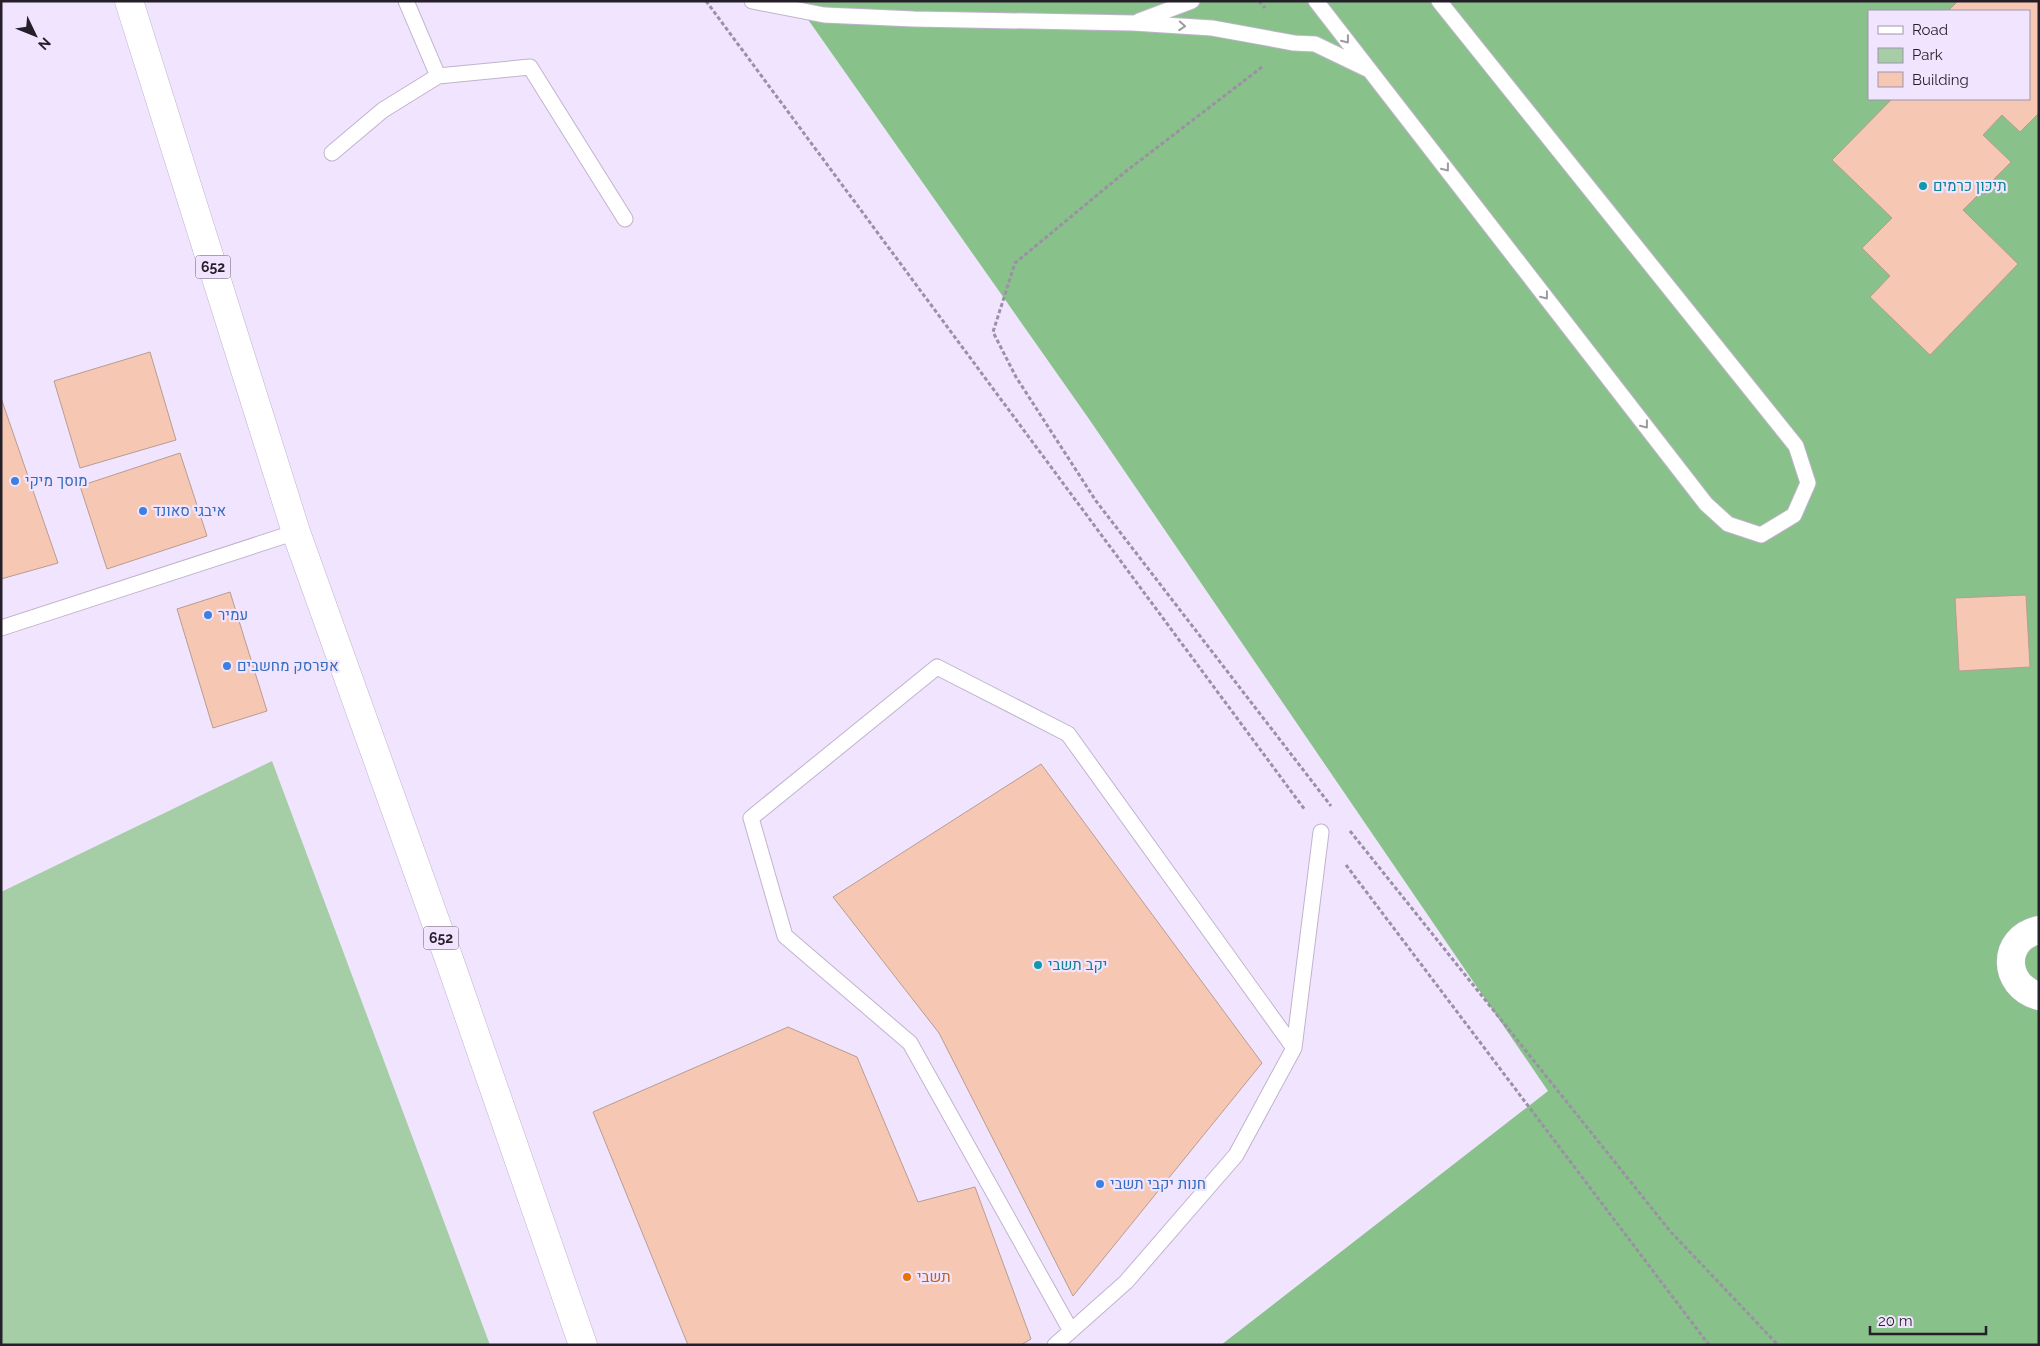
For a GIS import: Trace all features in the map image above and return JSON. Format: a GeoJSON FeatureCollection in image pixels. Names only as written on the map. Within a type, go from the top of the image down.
{"type":"FeatureCollection","features":[{"type":"Feature","properties":{"kind":"main road","name":"652"},"geometry":{"type":"LineString","coordinates":[[129,1],[296,532],[446,950],[583,1345]]}},
{"type":"Feature","properties":{"kind":"main road"},"geometry":{"type":"LineString","coordinates":[[2039,930],[2031,932],[2022,938],[2015,947],[2011,957],[2011,968],[2014,978],[2021,988],[2039,996]]}},
{"type":"Feature","properties":{"kind":"lane"},"geometry":{"type":"LineString","coordinates":[[406,1],[438,76]]}},
{"type":"Feature","properties":{"kind":"lane"},"geometry":{"type":"LineString","coordinates":[[752,1],[824,15],[914,19],[1133,23],[1212,28],[1294,43],[1316,44],[1371,71]]}},
{"type":"Feature","properties":{"kind":"lane"},"geometry":{"type":"LineString","coordinates":[[1133,23],[1192,1]]}},
{"type":"Feature","properties":{"kind":"lane"},"geometry":{"type":"LineString","coordinates":[[1316,1],[1706,504],[1728,524],[1762,535],[1794,515],[1808,483],[1796,446],[1439,1]]}},
{"type":"Feature","properties":{"kind":"lane"},"geometry":{"type":"LineString","coordinates":[[332,152],[382,110],[438,76],[530,67],[625,219]]}},
{"type":"Feature","properties":{"kind":"lane"},"geometry":{"type":"LineString","coordinates":[[1,628],[296,532]]}},
{"type":"Feature","properties":{"kind":"lane"},"geometry":{"type":"LineString","coordinates":[[1071,1331],[910,1042],[785,936],[751,818],[938,667],[1068,734],[1294,1048]]}},
{"type":"Feature","properties":{"kind":"lane"},"geometry":{"type":"LineString","coordinates":[[1055,1345],[1126,1282],[1236,1155],[1294,1048],[1321,832]]}},
{"type":"Feature","properties":{"kind":"path"},"geometry":{"type":"LineString","coordinates":[[706,1],[1321,832],[1708,1345]]}},
{"type":"Feature","properties":{"kind":"path"},"geometry":{"type":"LineString","coordinates":[[1259,1],[1294,43],[1125,172],[1015,263],[993,332],[1016,377],[1096,501],[1333,809]]}},
{"type":"Feature","properties":{"kind":"path"},"geometry":{"type":"LineString","coordinates":[[1345,825],[1670,1231],[1778,1345]]}},
{"type":"Feature","properties":{"kind":"green space"},"geometry":{"type":"Polygon","coordinates":[[[795,1],[2039,1],[2039,1345],[1221,1345],[1548,1091],[1089,419],[795,1]]]}},
{"type":"Feature","properties":{"kind":"green space"},"geometry":{"type":"Polygon","coordinates":[[[272,761],[490,1345],[1,1345],[1,892],[272,761]]]}},
{"type":"Feature","properties":{"kind":"building","name":"תיכון כרמים"},"geometry":{"type":"Polygon","coordinates":[[[1958,1],[2039,1],[2039,113],[2020,132],[2002,115],[1983,135],[2011,162],[1963,210],[2018,264],[1930,355],[1870,297],[1890,276],[1862,248],[1892,218],[1832,160],[1891,100],[2030,100],[2030,10],[1949,10],[1958,1]]]}},
{"type":"Feature","properties":{"kind":"building"},"geometry":{"type":"Polygon","coordinates":[[[150,352],[176,440],[80,468],[54,381],[150,352]]]}},
{"type":"Feature","properties":{"kind":"building","name":"מוסך מיקי"},"geometry":{"type":"Polygon","coordinates":[[[1,398],[58,563],[1,579],[1,398]]]}},
{"type":"Feature","properties":{"kind":"building","name":"איבגי סאונד"},"geometry":{"type":"Polygon","coordinates":[[[180,453],[207,536],[107,569],[80,486],[180,453]]]}},
{"type":"Feature","properties":{"kind":"building"},"geometry":{"type":"Polygon","coordinates":[[[230,592],[267,711],[213,728],[177,609],[230,592]]]}},
{"type":"Feature","properties":{"kind":"building"},"geometry":{"type":"Polygon","coordinates":[[[2026,595],[2030,667],[1959,671],[1955,598],[2026,595]]]}},
{"type":"Feature","properties":{"kind":"building","name":"יקב תשבי"},"geometry":{"type":"Polygon","coordinates":[[[1041,764],[1262,1063],[1073,1296],[939,1033],[833,897],[1041,764]]]}},
{"type":"Feature","properties":{"kind":"building"},"geometry":{"type":"Polygon","coordinates":[[[788,1027],[857,1057],[918,1202],[975,1187],[1031,1339],[1021,1345],[688,1345],[593,1112],[788,1027]]]}},
{"type":"Feature","properties":{"kind":"place","name":"תיכון כרמים"},"geometry":{"type":"Point","coordinates":[1923,186]}},
{"type":"Feature","properties":{"kind":"place","name":"מוסך מיקי"},"geometry":{"type":"Point","coordinates":[15,481]}},
{"type":"Feature","properties":{"kind":"place","name":"איבגי סאונד"},"geometry":{"type":"Point","coordinates":[143,511]}},
{"type":"Feature","properties":{"kind":"place","name":"עמיר"},"geometry":{"type":"Point","coordinates":[208,615]}},
{"type":"Feature","properties":{"kind":"place","name":"אפרסק מחשבים"},"geometry":{"type":"Point","coordinates":[227,666]}},
{"type":"Feature","properties":{"kind":"place","name":"יקב תשבי"},"geometry":{"type":"Point","coordinates":[1038,965]}},
{"type":"Feature","properties":{"kind":"place","name":"חנות יקבי תשבי"},"geometry":{"type":"Point","coordinates":[1100,1184]}},
{"type":"Feature","properties":{"kind":"place","name":"תשבי"},"geometry":{"type":"Point","coordinates":[907,1277]}}]}
